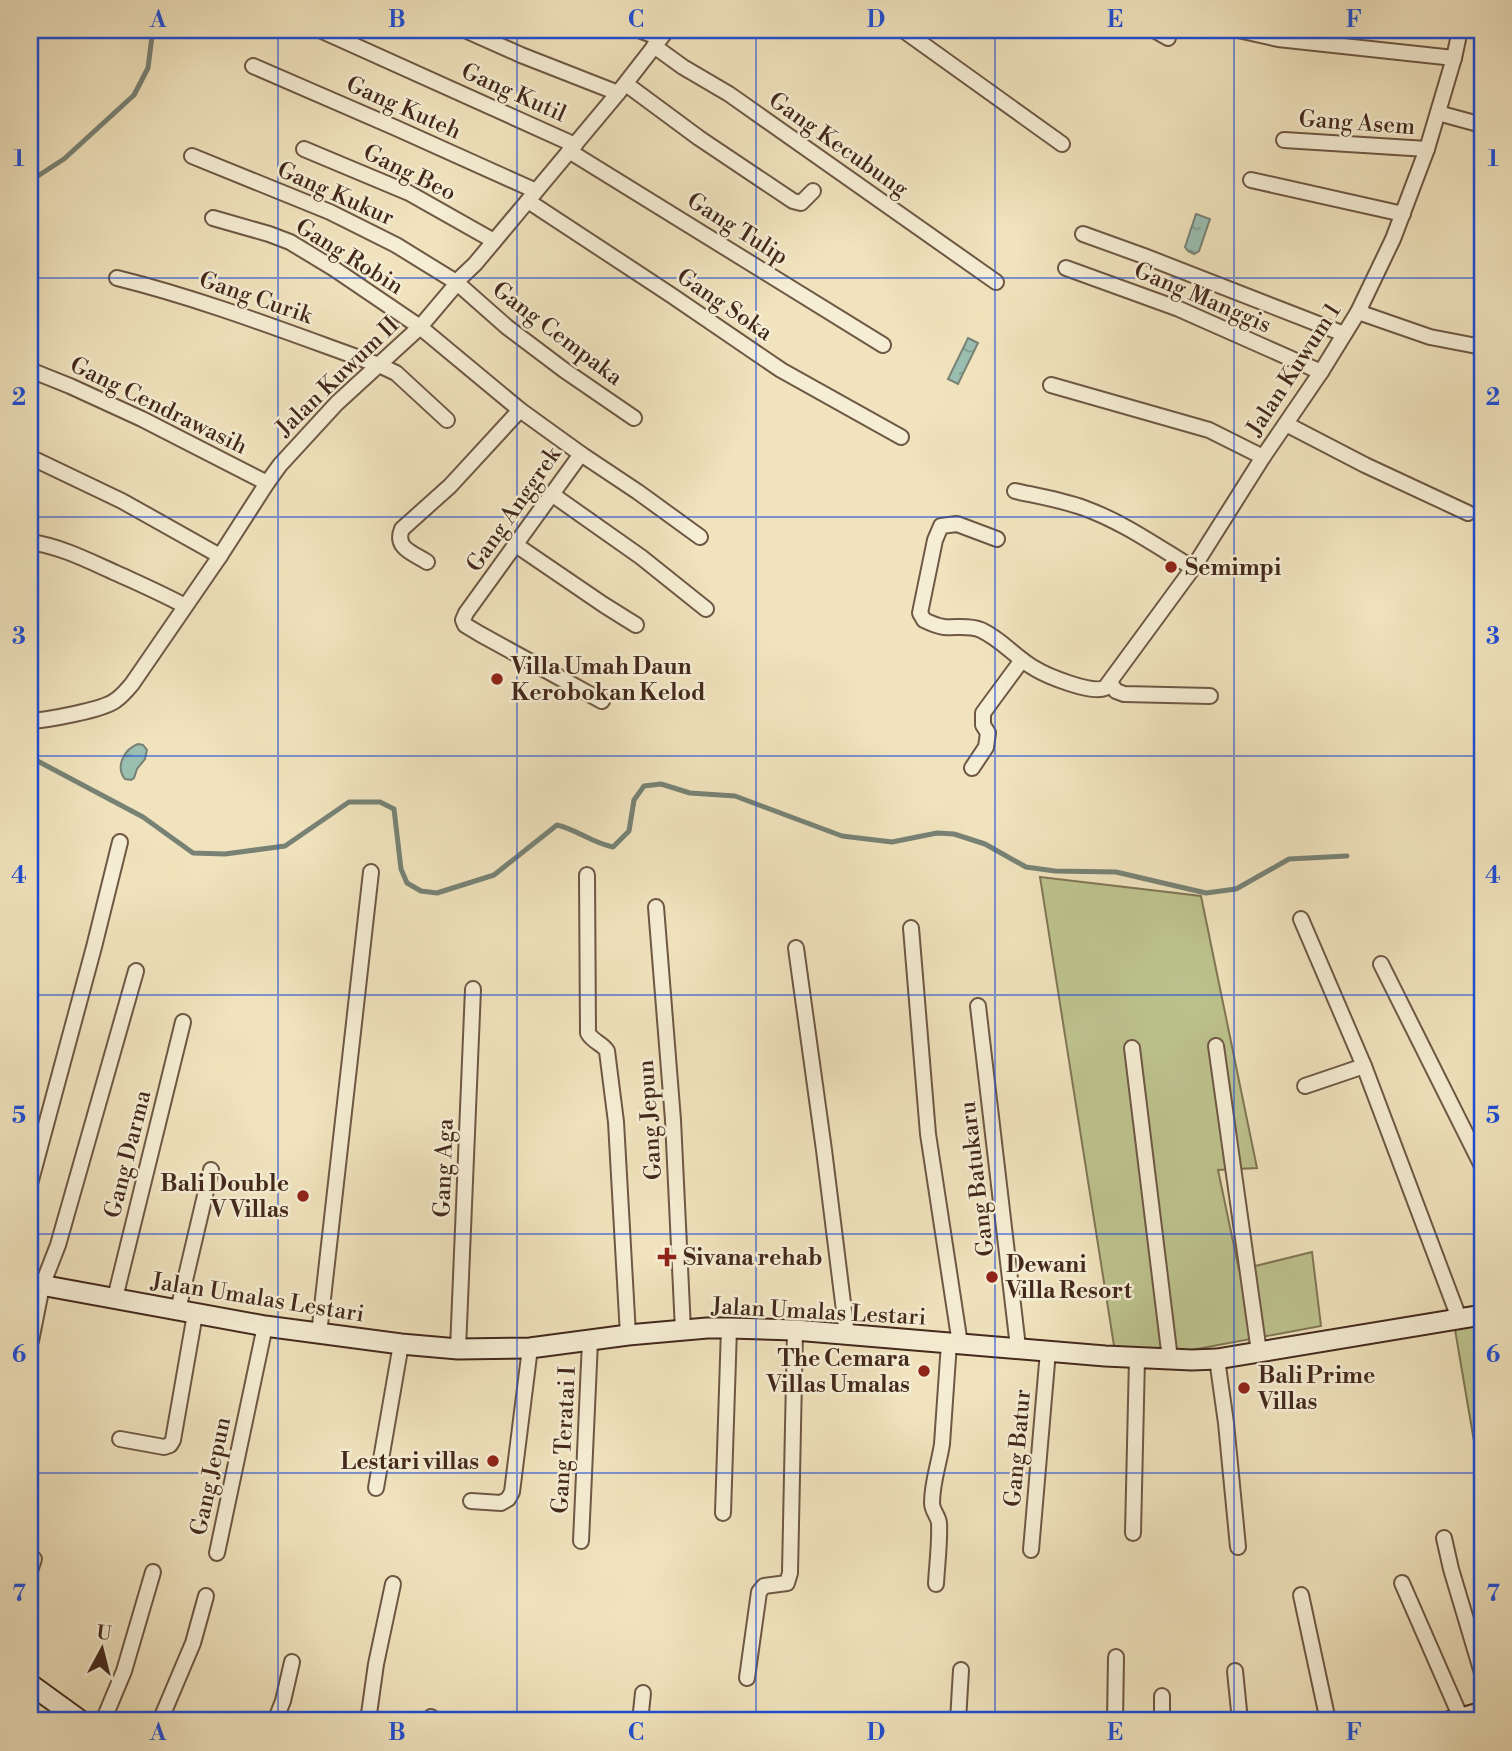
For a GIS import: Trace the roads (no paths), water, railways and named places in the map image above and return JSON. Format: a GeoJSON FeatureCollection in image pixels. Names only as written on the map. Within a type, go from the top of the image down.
{"type":"FeatureCollection","features":[{"type":"Feature","properties":{"kind":"street","name":"Gang Kutil"},"geometry":{"type":"LineString","coordinates":[[320,30],[572,148]]}},
{"type":"Feature","properties":{"kind":"street"},"geometry":{"type":"LineString","coordinates":[[465,30],[521,55],[622,89],[793,201],[801,203],[813,191]]}},
{"type":"Feature","properties":{"kind":"street"},"geometry":{"type":"LineString","coordinates":[[639,30],[660,38]]}},
{"type":"Feature","properties":{"kind":"street"},"geometry":{"type":"LineString","coordinates":[[903,30],[1062,145]]}},
{"type":"Feature","properties":{"kind":"street"},"geometry":{"type":"LineString","coordinates":[[1154,30],[1168,38]]}},
{"type":"Feature","properties":{"kind":"street"},"geometry":{"type":"LineString","coordinates":[[1238,30],[1278,39],[1454,58]]}},
{"type":"Feature","properties":{"kind":"street","name":"Jalan Kuwum 1"},"geometry":{"type":"LineString","coordinates":[[1110,683],[1193,568],[1358,312],[1393,239],[1427,149],[1461,30]]}},
{"type":"Feature","properties":{"kind":"street","name":"Jalan Kuwum II"},"geometry":{"type":"LineString","coordinates":[[30,721],[78,713],[113,703],[132,684],[267,483],[299,443],[337,403],[420,327],[622,89],[660,38]]}},
{"type":"Feature","properties":{"kind":"street","name":"Gang Kecubung"},"geometry":{"type":"LineString","coordinates":[[660,38],[683,66],[729,94],[996,282]]}},
{"type":"Feature","properties":{"kind":"street","name":"Gang Kuteh"},"geometry":{"type":"LineString","coordinates":[[253,66],[396,128],[532,196]]}},
{"type":"Feature","properties":{"kind":"street"},"geometry":{"type":"LineString","coordinates":[[1438,113],[1482,125]]}},
{"type":"Feature","properties":{"kind":"street","name":"Gang Asem"},"geometry":{"type":"LineString","coordinates":[[1284,140],[1427,149]]}},
{"type":"Feature","properties":{"kind":"street","name":"Gang Tulip"},"geometry":{"type":"LineString","coordinates":[[572,148],[883,345]]}},
{"type":"Feature","properties":{"kind":"street","name":"Gang Beo"},"geometry":{"type":"LineString","coordinates":[[304,149],[409,193],[494,241]]}},
{"type":"Feature","properties":{"kind":"street","name":"Gang Kukur"},"geometry":{"type":"LineString","coordinates":[[192,156],[330,212],[397,244],[456,282]]}},
{"type":"Feature","properties":{"kind":"street"},"geometry":{"type":"LineString","coordinates":[[1251,180],[1403,214]]}},
{"type":"Feature","properties":{"kind":"street","name":"Gang Soka"},"geometry":{"type":"LineString","coordinates":[[532,196],[781,370],[901,437]]}},
{"type":"Feature","properties":{"kind":"street","name":"Gang Robin"},"geometry":{"type":"LineString","coordinates":[[213,218],[290,242],[420,327]]}},
{"type":"Feature","properties":{"kind":"street"},"geometry":{"type":"LineString","coordinates":[[1083,234],[1344,334]]}},
{"type":"Feature","properties":{"kind":"street","name":"Gang Manggis"},"geometry":{"type":"LineString","coordinates":[[1066,268],[1179,309],[1321,372]]}},
{"type":"Feature","properties":{"kind":"street","name":"Gang Curik"},"geometry":{"type":"LineString","coordinates":[[117,278],[195,300],[379,365],[396,373],[447,421]]}},
{"type":"Feature","properties":{"kind":"street","name":"Gang Cempaka"},"geometry":{"type":"LineString","coordinates":[[456,282],[507,327],[634,418]]}},
{"type":"Feature","properties":{"kind":"street"},"geometry":{"type":"LineString","coordinates":[[1358,312],[1430,337],[1482,347]]}},
{"type":"Feature","properties":{"kind":"street","name":"Gang Anggrek"},"geometry":{"type":"LineString","coordinates":[[420,327],[520,410],[581,454],[463,620],[465,625],[480,634],[601,701]]}},
{"type":"Feature","properties":{"kind":"street","name":"Gang Cendrawasih"},"geometry":{"type":"LineString","coordinates":[[30,370],[142,419],[267,483]]}},
{"type":"Feature","properties":{"kind":"street"},"geometry":{"type":"LineString","coordinates":[[1051,385],[1201,427],[1263,457]]}},
{"type":"Feature","properties":{"kind":"street"},"geometry":{"type":"LineString","coordinates":[[427,562],[400,543],[402,529],[450,486],[520,410]]}},
{"type":"Feature","properties":{"kind":"street"},"geometry":{"type":"LineString","coordinates":[[1286,424],[1468,513]]}},
{"type":"Feature","properties":{"kind":"street"},"geometry":{"type":"LineString","coordinates":[[581,454],[700,537]]}},
{"type":"Feature","properties":{"kind":"street"},"geometry":{"type":"LineString","coordinates":[[30,457],[122,501],[220,556]]}},
{"type":"Feature","properties":{"kind":"street"},"geometry":{"type":"LineString","coordinates":[[1015,491],[1059,500],[1113,520],[1193,568]]}},
{"type":"Feature","properties":{"kind":"street"},"geometry":{"type":"LineString","coordinates":[[553,495],[641,557],[706,609]]}},
{"type":"Feature","properties":{"kind":"street"},"geometry":{"type":"LineString","coordinates":[[997,538],[957,524],[941,526],[934,540],[920,613],[924,620],[945,627],[963,626],[985,632],[1035,669],[1091,690],[1102,690],[1110,683],[1116,691],[1124,694],[1210,696]]}},
{"type":"Feature","properties":{"kind":"street"},"geometry":{"type":"LineString","coordinates":[[30,542],[44,544],[92,562],[185,606]]}},
{"type":"Feature","properties":{"kind":"street"},"geometry":{"type":"LineString","coordinates":[[516,545],[636,625]]}},
{"type":"Feature","properties":{"kind":"street"},"geometry":{"type":"LineString","coordinates":[[972,768],[986,747],[988,733],[983,725],[983,713],[1022,660]]}},
{"type":"Feature","properties":{"kind":"street"},"geometry":{"type":"LineString","coordinates":[[30,1184],[120,842]]}},
{"type":"Feature","properties":{"kind":"street"},"geometry":{"type":"LineString","coordinates":[[319,1334],[370,872]]}},
{"type":"Feature","properties":{"kind":"street"},"geometry":{"type":"LineString","coordinates":[[587,875],[588,1033],[591,1039],[607,1051],[617,1122],[628,1335]]}},
{"type":"Feature","properties":{"kind":"street","name":"Gang Jepun"},"geometry":{"type":"LineString","coordinates":[[656,906],[673,1120],[683,1330]]}},
{"type":"Feature","properties":{"kind":"street"},"geometry":{"type":"LineString","coordinates":[[1301,919],[1364,1066],[1459,1318]]}},
{"type":"Feature","properties":{"kind":"street"},"geometry":{"type":"LineString","coordinates":[[911,928],[928,1133],[955,1344],[932,1500],[933,1512],[939,1520],[936,1584]]}},
{"type":"Feature","properties":{"kind":"street"},"geometry":{"type":"LineString","coordinates":[[796,948],[847,1335]]}},
{"type":"Feature","properties":{"kind":"street"},"geometry":{"type":"LineString","coordinates":[[1381,964],[1482,1166]]}},
{"type":"Feature","properties":{"kind":"street"},"geometry":{"type":"LineString","coordinates":[[31,1341],[36,1285],[58,1245],[136,971]]}},
{"type":"Feature","properties":{"kind":"street","name":"Gang Aga"},"geometry":{"type":"LineString","coordinates":[[458,1349],[473,989]]}},
{"type":"Feature","properties":{"kind":"street","name":"Gang Batukaru"},"geometry":{"type":"LineString","coordinates":[[978,1006],[1018,1348]]}},
{"type":"Feature","properties":{"kind":"street","name":"Gang Darma"},"geometry":{"type":"LineString","coordinates":[[115,1298],[183,1022]]}},
{"type":"Feature","properties":{"kind":"street"},"geometry":{"type":"LineString","coordinates":[[1216,1046],[1259,1352]]}},
{"type":"Feature","properties":{"kind":"street"},"geometry":{"type":"LineString","coordinates":[[1132,1048],[1170,1359]]}},
{"type":"Feature","properties":{"kind":"street"},"geometry":{"type":"LineString","coordinates":[[1305,1086],[1364,1066]]}},
{"type":"Feature","properties":{"kind":"street"},"geometry":{"type":"LineString","coordinates":[[120,1439],[164,1447],[170,1445],[173,1440],[187,1312],[211,1170]]}},
{"type":"Feature","properties":{"kind":"street","name":"Jalan Umalas Lestari"},"geometry":{"type":"LineString","coordinates":[[36,1285],[265,1326],[458,1349],[530,1349],[628,1335],[729,1328],[795,1330],[1138,1357],[1217,1359],[1482,1315]]}},
{"type":"Feature","properties":{"kind":"street","name":"Gang Jepun"},"geometry":{"type":"LineString","coordinates":[[217,1553],[265,1326]]}},
{"type":"Feature","properties":{"kind":"street"},"geometry":{"type":"LineString","coordinates":[[723,1513],[729,1328]]}},
{"type":"Feature","properties":{"kind":"street"},"geometry":{"type":"LineString","coordinates":[[747,1678],[759,1592],[765,1586],[787,1583],[790,1573],[795,1330]]}},
{"type":"Feature","properties":{"kind":"street","name":"Gang Teratai I"},"geometry":{"type":"LineString","coordinates":[[581,1541],[590,1340]]}},
{"type":"Feature","properties":{"kind":"street"},"geometry":{"type":"LineString","coordinates":[[376,1488],[401,1344]]}},
{"type":"Feature","properties":{"kind":"street"},"geometry":{"type":"LineString","coordinates":[[471,1500],[501,1503],[508,1499],[512,1492],[530,1349]]}},
{"type":"Feature","properties":{"kind":"street","name":"Gang Batur"},"geometry":{"type":"LineString","coordinates":[[1031,1550],[1048,1350]]}},
{"type":"Feature","properties":{"kind":"street"},"geometry":{"type":"LineString","coordinates":[[1133,1533],[1138,1357]]}},
{"type":"Feature","properties":{"kind":"street"},"geometry":{"type":"LineString","coordinates":[[1217,1359],[1238,1547]]}},
{"type":"Feature","properties":{"kind":"street"},"geometry":{"type":"LineString","coordinates":[[1444,1538],[1482,1674]]}},
{"type":"Feature","properties":{"kind":"street"},"geometry":{"type":"LineString","coordinates":[[101,1721],[124,1671],[153,1572]]}},
{"type":"Feature","properties":{"kind":"street"},"geometry":{"type":"LineString","coordinates":[[1402,1583],[1456,1720],[1482,1712]]}},
{"type":"Feature","properties":{"kind":"street"},"geometry":{"type":"LineString","coordinates":[[368,1721],[376,1664],[393,1584]]}},
{"type":"Feature","properties":{"kind":"street"},"geometry":{"type":"LineString","coordinates":[[1301,1595],[1328,1721]]}},
{"type":"Feature","properties":{"kind":"street"},"geometry":{"type":"LineString","coordinates":[[160,1721],[193,1643],[206,1596]]}},
{"type":"Feature","properties":{"kind":"street"},"geometry":{"type":"LineString","coordinates":[[1115,1721],[1116,1657]]}},
{"type":"Feature","properties":{"kind":"street"},"geometry":{"type":"LineString","coordinates":[[275,1721],[283,1701],[292,1662]]}},
{"type":"Feature","properties":{"kind":"street"},"geometry":{"type":"LineString","coordinates":[[958,1721],[961,1670]]}},
{"type":"Feature","properties":{"kind":"street"},"geometry":{"type":"LineString","coordinates":[[1235,1671],[1240,1721]]}},
{"type":"Feature","properties":{"kind":"street"},"geometry":{"type":"LineString","coordinates":[[30,1684],[81,1721]]}},
{"type":"Feature","properties":{"kind":"street"},"geometry":{"type":"LineString","coordinates":[[640,1721],[643,1693]]}},
{"type":"Feature","properties":{"kind":"street"},"geometry":{"type":"LineString","coordinates":[[1162,1696],[1162,1721]]}},
{"type":"Feature","properties":{"kind":"water"},"geometry":{"type":"Polygon","coordinates":[[[1196,214],[1210,219],[1199,251],[1194,254],[1185,247],[1196,214]]]}},
{"type":"Feature","properties":{"kind":"water"},"geometry":{"type":"Polygon","coordinates":[[[968,338],[978,343],[958,384],[948,379],[968,338]]]}},
{"type":"Feature","properties":{"kind":"water"},"geometry":{"type":"Polygon","coordinates":[[[138,744],[147,750],[145,759],[134,778],[125,779],[121,769],[122,759],[138,744]]]}},
{"type":"Feature","properties":{"kind":"waterway"},"geometry":{"type":"LineString","coordinates":[[30,181],[64,159],[134,95],[148,68],[152,36],[150,30]]}},
{"type":"Feature","properties":{"kind":"waterway"},"geometry":{"type":"LineString","coordinates":[[30,757],[143,817],[193,853],[225,854],[285,846],[349,802],[380,802],[394,809],[401,869],[407,883],[421,891],[437,893],[494,875],[557,825],[613,847],[629,831],[634,800],[644,786],[661,784],[690,793],[735,796],[842,836],[892,842],[937,833],[954,834],[985,844],[1026,867],[1055,871],[1116,872],[1206,893],[1236,889],[1289,859],[1347,856]]}},
{"type":"Feature","properties":{"kind":"place","name":"Semimpi"},"geometry":{"type":"Point","coordinates":[1171,567]}},
{"type":"Feature","properties":{"kind":"place","name":"Villa Umah Daun Kerobokan Kelod"},"geometry":{"type":"Point","coordinates":[497,679]}},
{"type":"Feature","properties":{"kind":"place","name":"Bali Double V Villas"},"geometry":{"type":"Point","coordinates":[303,1196]}},
{"type":"Feature","properties":{"kind":"place","name":"Sivana rehab"},"geometry":{"type":"Point","coordinates":[667,1257]}},
{"type":"Feature","properties":{"kind":"place","name":"Dewani Villa Resort"},"geometry":{"type":"Point","coordinates":[992,1277]}},
{"type":"Feature","properties":{"kind":"place","name":"The Cemara Villas Umalas"},"geometry":{"type":"Point","coordinates":[924,1371]}},
{"type":"Feature","properties":{"kind":"place","name":"Bali Prime Villas"},"geometry":{"type":"Point","coordinates":[1244,1388]}},
{"type":"Feature","properties":{"kind":"place","name":"Lestari villas"},"geometry":{"type":"Point","coordinates":[493,1461]}}]}
